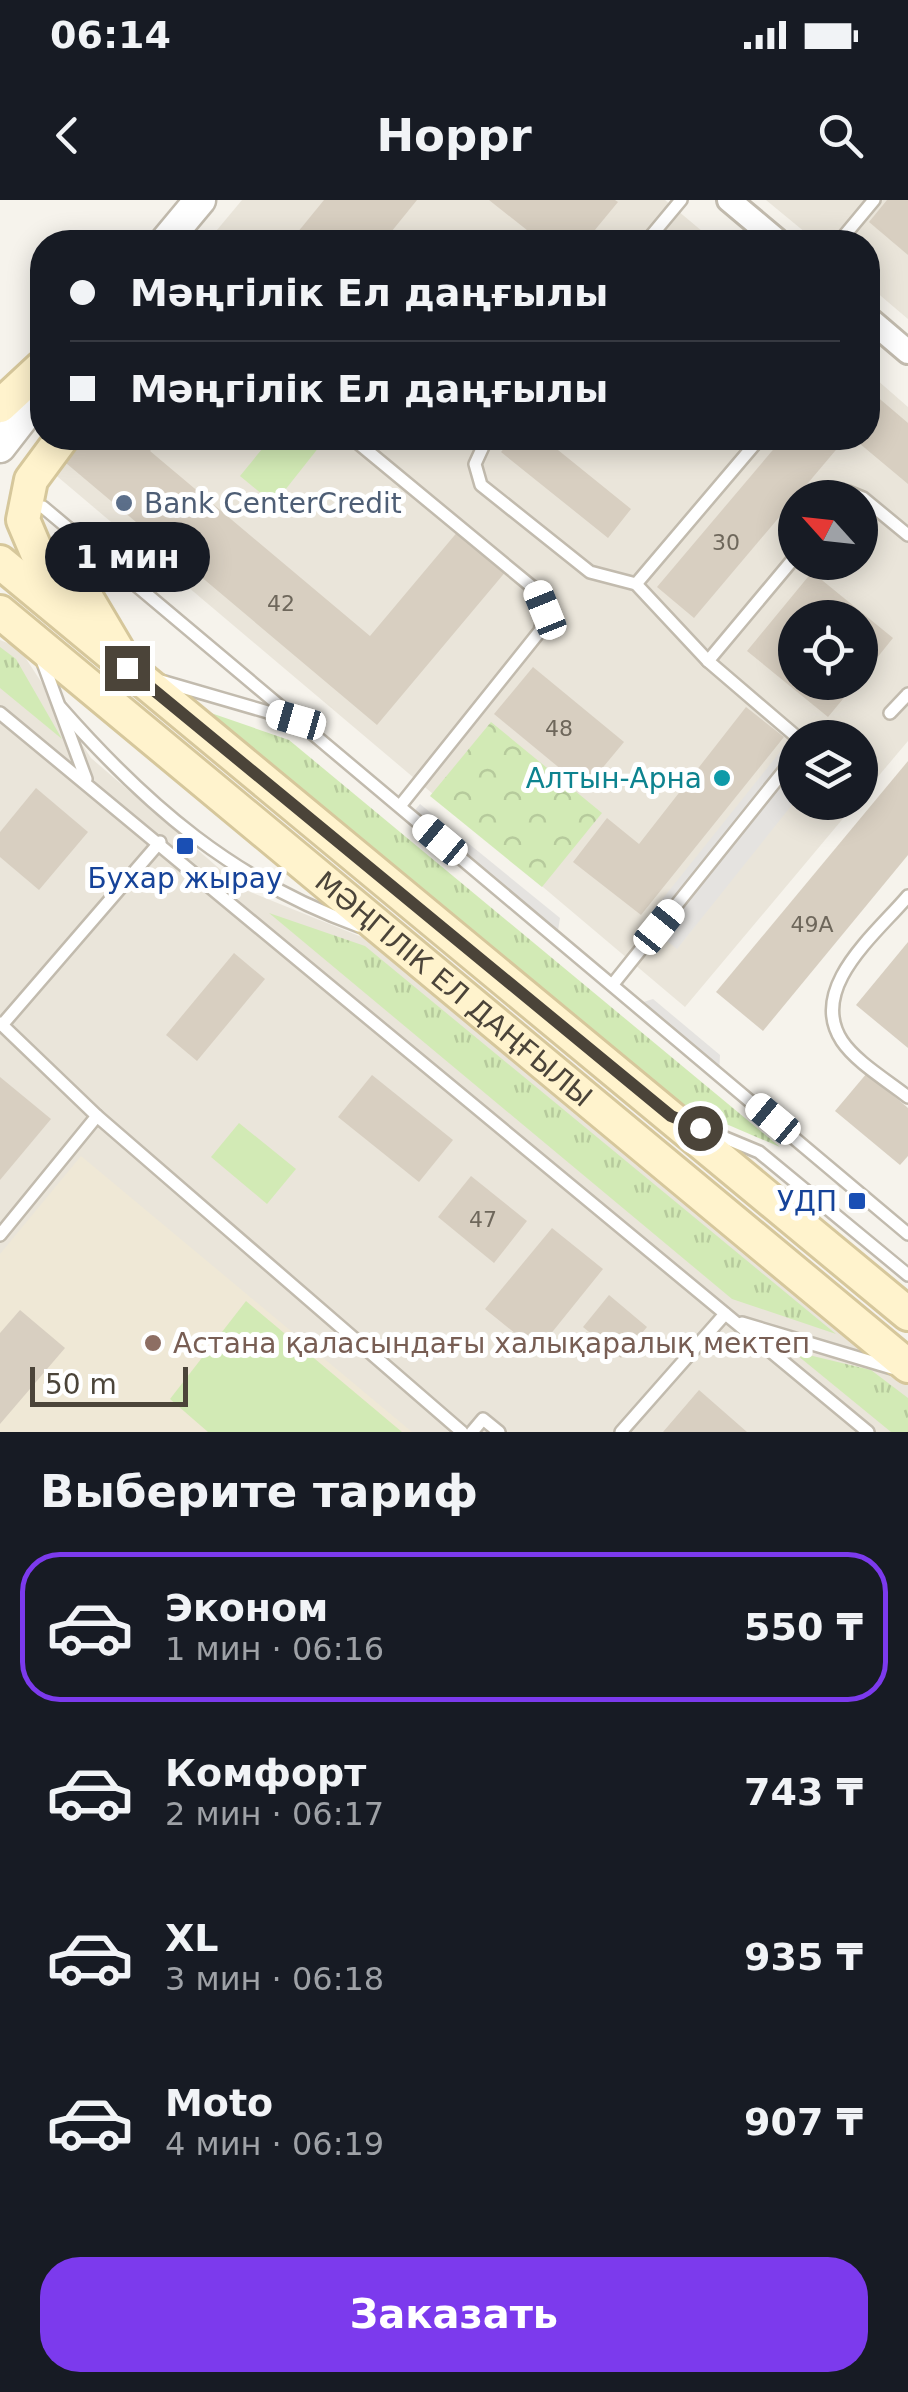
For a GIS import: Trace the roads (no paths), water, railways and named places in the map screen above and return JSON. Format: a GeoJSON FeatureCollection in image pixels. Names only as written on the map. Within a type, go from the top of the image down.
{"type":"FeatureCollection","features":[{"type":"Feature","properties":{"kind":"main road"},"geometry":{"type":"LineString","coordinates":[[0,406],[30,378]]}},
{"type":"Feature","properties":{"kind":"main road"},"geometry":{"type":"LineString","coordinates":[[53,450],[31,480],[23,520],[37,553],[86,597],[130,670]]}},
{"type":"Feature","properties":{"kind":"main road","name":"МӘҢГІЛІК ЕЛ ДАҢҒЫЛЫ"},"geometry":{"type":"LineString","coordinates":[[0,562],[908,1314]]}},
{"type":"Feature","properties":{"kind":"main road","name":"МӘҢГІЛІК ЕЛ ДАҢҒЫЛЫ"},"geometry":{"type":"LineString","coordinates":[[14,628],[908,1369]]}},
{"type":"Feature","properties":{"kind":"street"},"geometry":{"type":"LineString","coordinates":[[175,230],[200,200]]}},
{"type":"Feature","properties":{"kind":"street"},"geometry":{"type":"LineString","coordinates":[[729,200],[765,230]]}},
{"type":"Feature","properties":{"kind":"street"},"geometry":{"type":"LineString","coordinates":[[880,328],[908,352]]}},
{"type":"Feature","properties":{"kind":"street"},"geometry":{"type":"LineString","coordinates":[[0,447],[30,408]]}},
{"type":"Feature","properties":{"kind":"lane"},"geometry":{"type":"LineString","coordinates":[[656,230],[681,200]]}},
{"type":"Feature","properties":{"kind":"lane"},"geometry":{"type":"LineString","coordinates":[[850,230],[874,200]]}},
{"type":"Feature","properties":{"kind":"lane"},"geometry":{"type":"LineString","coordinates":[[367,450],[537,590],[545,610],[540,631],[400,806]]}},
{"type":"Feature","properties":{"kind":"lane"},"geometry":{"type":"LineString","coordinates":[[481,450],[475,464],[480,485],[590,572],[636,584],[708,660],[778,721]]}},
{"type":"Feature","properties":{"kind":"lane"},"geometry":{"type":"LineString","coordinates":[[636,584],[750,450]]}},
{"type":"Feature","properties":{"kind":"lane"},"geometry":{"type":"LineString","coordinates":[[43,508],[908,1234]]}},
{"type":"Feature","properties":{"kind":"lane"},"geometry":{"type":"LineString","coordinates":[[878,510],[908,535]]}},
{"type":"Feature","properties":{"kind":"lane"},"geometry":{"type":"LineString","coordinates":[[708,660],[778,576]]}},
{"type":"Feature","properties":{"kind":"lane"},"geometry":{"type":"LineString","coordinates":[[14,628],[60,708],[87,782]]}},
{"type":"Feature","properties":{"kind":"lane"},"geometry":{"type":"LineString","coordinates":[[130,670],[296,720]]}},
{"type":"Feature","properties":{"kind":"lane"},"geometry":{"type":"LineString","coordinates":[[890,714],[908,694]]}},
{"type":"Feature","properties":{"kind":"lane"},"geometry":{"type":"LineString","coordinates":[[60,708],[148,796],[254,880],[298,904],[392,938]]}},
{"type":"Feature","properties":{"kind":"lane"},"geometry":{"type":"LineString","coordinates":[[0,713],[868,1432]]}},
{"type":"Feature","properties":{"kind":"lane"},"geometry":{"type":"LineString","coordinates":[[613,984],[778,778]]}},
{"type":"Feature","properties":{"kind":"lane"},"geometry":{"type":"LineString","coordinates":[[160,842],[1,1024],[97,1116],[462,1432]]}},
{"type":"Feature","properties":{"kind":"lane"},"geometry":{"type":"LineString","coordinates":[[908,896],[836,982],[833,1016],[842,1042],[908,1097]]}},
{"type":"Feature","properties":{"kind":"lane"},"geometry":{"type":"LineString","coordinates":[[0,1235],[97,1116]]}},
{"type":"Feature","properties":{"kind":"lane"},"geometry":{"type":"LineString","coordinates":[[671,1116],[759,1152],[908,1275]]}},
{"type":"Feature","properties":{"kind":"lane"},"geometry":{"type":"LineString","coordinates":[[729,1317],[908,1369]]}},
{"type":"Feature","properties":{"kind":"lane"},"geometry":{"type":"LineString","coordinates":[[621,1432],[729,1317]]}},
{"type":"Feature","properties":{"kind":"lane"},"geometry":{"type":"LineString","coordinates":[[472,1432],[483,1419],[499,1432]]}},
{"type":"Feature","properties":{"kind":"place","name":"Bank CenterCredit"},"geometry":{"type":"Point","coordinates":[124,503]}},
{"type":"Feature","properties":{"kind":"place","name":"Алтын-Арна"},"geometry":{"type":"Point","coordinates":[722,778]}},
{"type":"Feature","properties":{"kind":"place","name":"Бухар жырау"},"geometry":{"type":"Point","coordinates":[185,846]}},
{"type":"Feature","properties":{"kind":"place","name":"УДП"},"geometry":{"type":"Point","coordinates":[857,1201]}},
{"type":"Feature","properties":{"kind":"place","name":"Астана қаласындағы халықаралық мектеп"},"geometry":{"type":"Point","coordinates":[153,1343]}}]}
